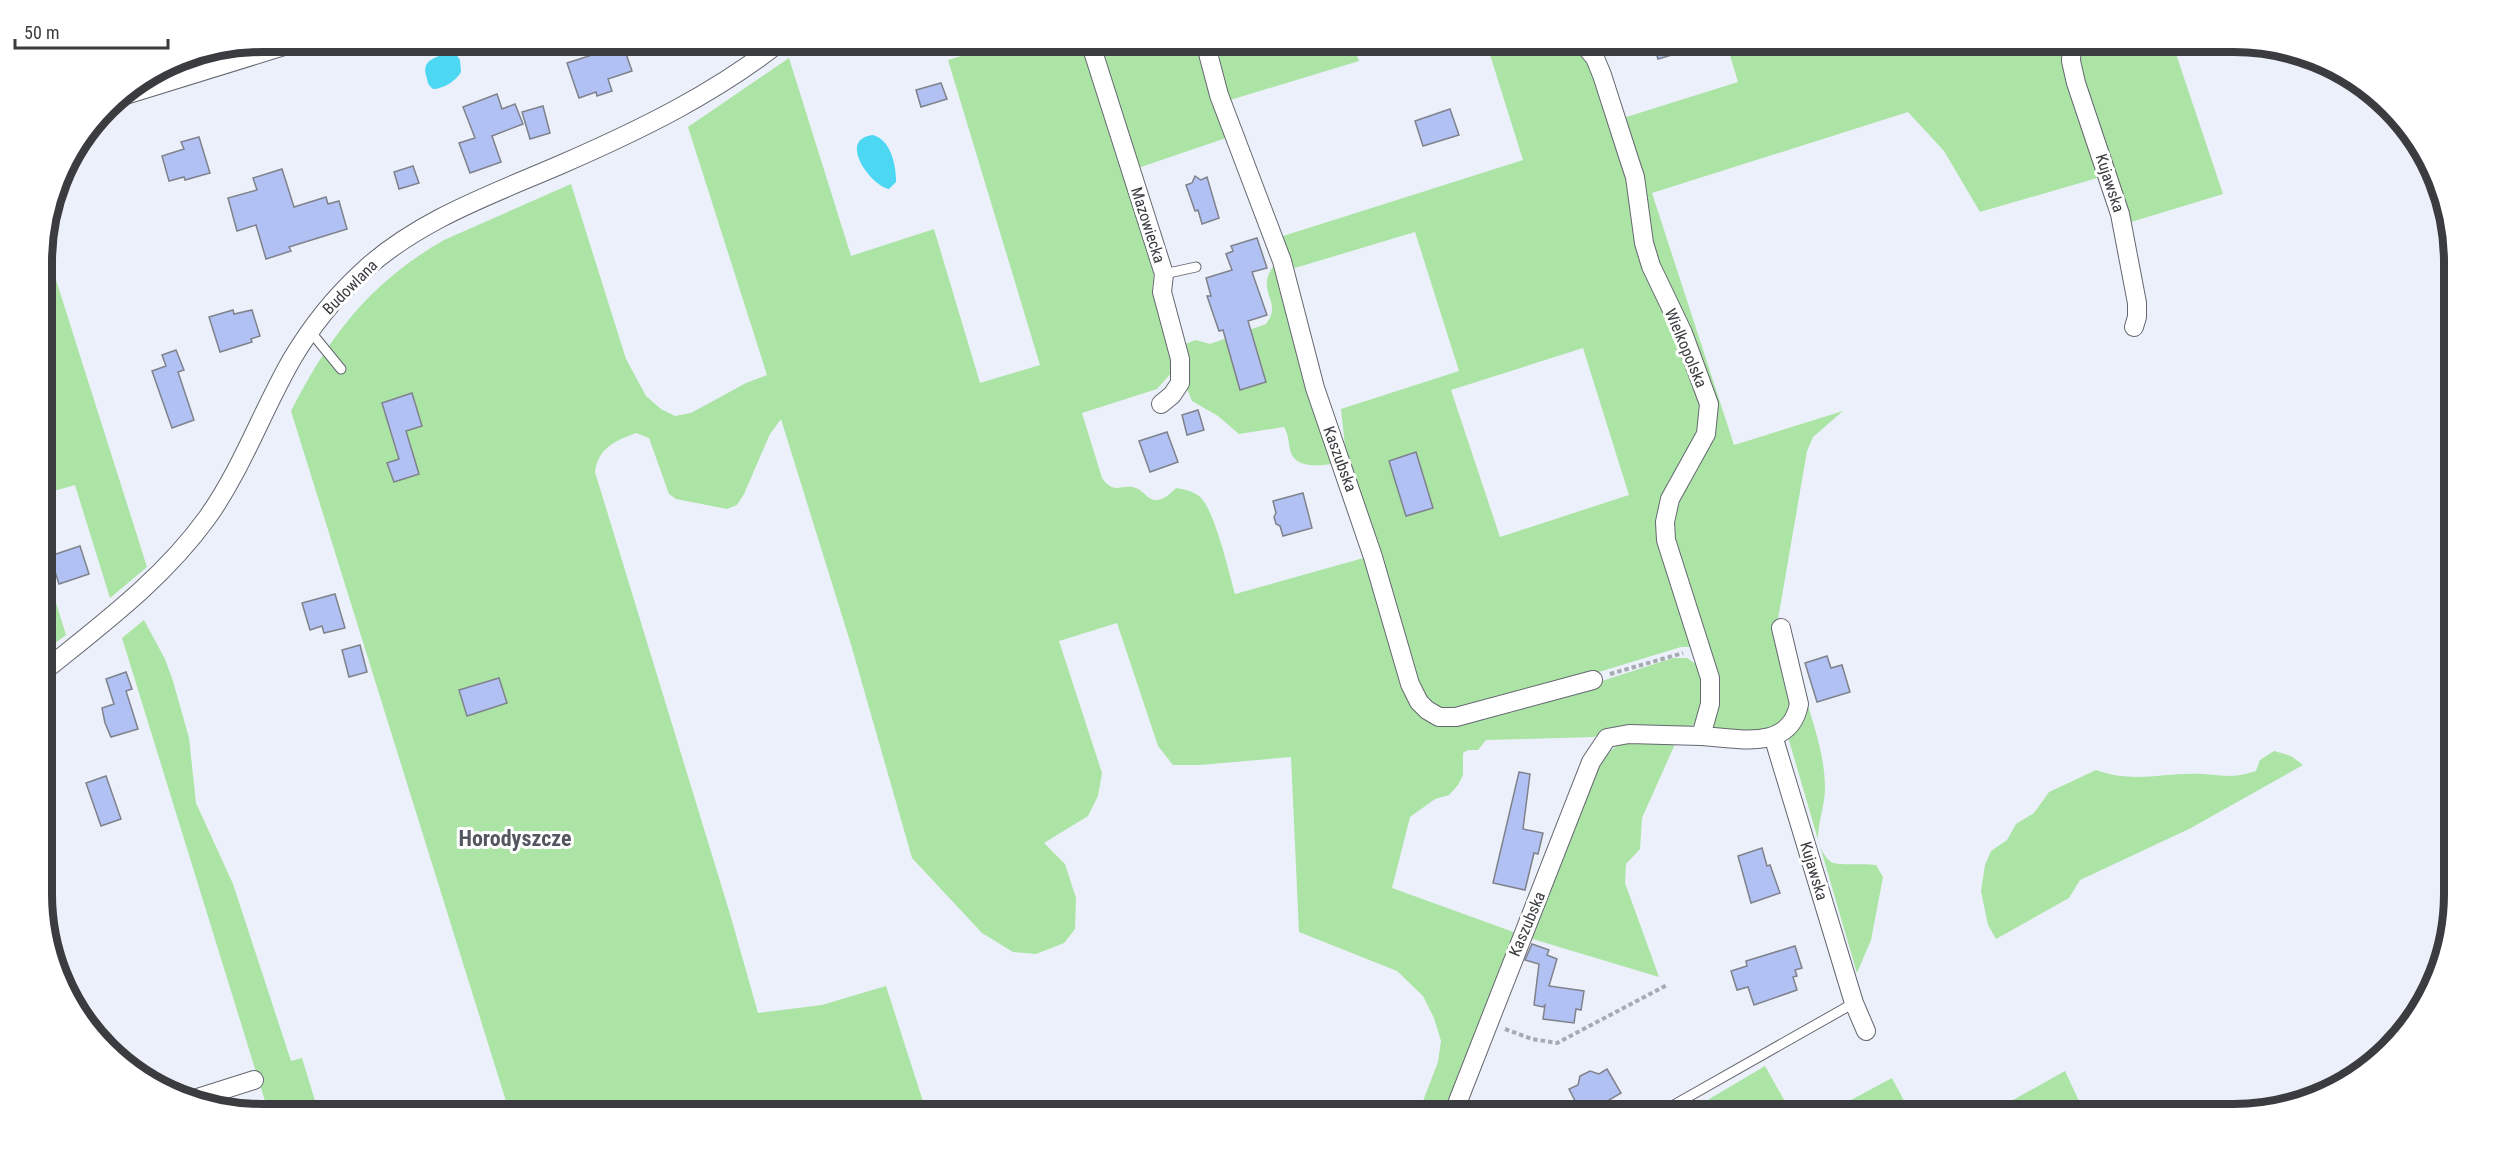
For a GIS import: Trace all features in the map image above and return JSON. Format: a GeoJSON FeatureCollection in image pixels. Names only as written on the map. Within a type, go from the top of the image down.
{"type":"FeatureCollection","features":[{"type":"Feature","properties":{"kind":"street","name":"Wielkopolska"},"geometry":{"type":"LineString","coordinates":[[1590,52],[1599,66],[1635,177],[1644,243],[1651,266],[1686,342],[1709,404],[1706,434],[1675,488],[1665,522],[1666,540],[1710,678],[1710,704],[1701,736]]}},
{"type":"Feature","properties":{"kind":"street","name":"Kujawska"},"geometry":{"type":"LineString","coordinates":[[2071,52],[2076,82],[2120,214],[2137,303],[2134,327]]}},
{"type":"Feature","properties":{"kind":"street"},"geometry":{"type":"LineString","coordinates":[[144,89],[261,53]]}},
{"type":"Feature","properties":{"kind":"street","name":"Budowlana"},"geometry":{"type":"LineString","coordinates":[[52,664],[152,582],[208,516],[231,477],[292,358],[329,305],[362,272],[420,229],[593,151],[693,102],[729,80],[766,53]]}},
{"type":"Feature","properties":{"kind":"street","name":"Mazowiecka"},"geometry":{"type":"LineString","coordinates":[[1093,53],[1164,274],[1162,292],[1180,359],[1180,383],[1172,395],[1161,404]]}},
{"type":"Feature","properties":{"kind":"street","name":"Kaszubska"},"geometry":{"type":"LineString","coordinates":[[1208,53],[1219,95],[1282,261],[1318,398],[1373,557],[1403,662],[1419,702],[1439,717],[1456,717],[1593,680]]}},
{"type":"Feature","properties":{"kind":"street"},"geometry":{"type":"LineString","coordinates":[[1701,736],[1774,739],[1789,728],[1797,717],[1799,704],[1781,628]]}},
{"type":"Feature","properties":{"kind":"street","name":"Kaszubska"},"geometry":{"type":"LineString","coordinates":[[1457,1103],[1591,762],[1607,738],[1629,734],[1701,736]]}},
{"type":"Feature","properties":{"kind":"street","name":"Kujawska"},"geometry":{"type":"LineString","coordinates":[[1774,739],[1854,1003],[1866,1031]]}},
{"type":"Feature","properties":{"kind":"street"},"geometry":{"type":"LineString","coordinates":[[205,1095],[254,1080]]}},
{"type":"Feature","properties":{"kind":"lane"},"geometry":{"type":"LineString","coordinates":[[1164,274],[1196,267]]}},
{"type":"Feature","properties":{"kind":"lane"},"geometry":{"type":"LineString","coordinates":[[310,331],[341,369]]}},
{"type":"Feature","properties":{"kind":"lane"},"geometry":{"type":"LineString","coordinates":[[1677,1103],[1854,1003]]}},
{"type":"Feature","properties":{"kind":"path"},"geometry":{"type":"LineString","coordinates":[[1593,680],[1670,655],[1702,649]]}},
{"type":"Feature","properties":{"kind":"path"},"geometry":{"type":"LineString","coordinates":[[1488,1022],[1532,1039],[1557,1044],[1667,985]]}},
{"type":"Feature","properties":{"kind":"green space"},"geometry":{"type":"Polygon","coordinates":[[[1242,52],[1250,56],[1262,52],[1356,52],[1359,61],[1227,101],[1220,74],[1219,53],[1242,52]]]}},
{"type":"Feature","properties":{"kind":"green space"},"geometry":{"type":"Polygon","coordinates":[[[1489,52],[1583,52],[1589,58],[1690,360],[1704,423],[1663,507],[1696,647],[1681,647],[1467,712],[1441,711],[1422,698],[1346,455],[1341,409],[1459,371],[1415,232],[1295,268],[1277,238],[1523,160],[1489,52]],[[1583,348],[1451,390],[1500,537],[1629,495],[1583,348]]]}},
{"type":"Feature","properties":{"kind":"green space"},"geometry":{"type":"Polygon","coordinates":[[[1729,52],[2070,52],[2104,176],[1980,212],[1944,151],[1908,112],[1652,193],[1734,445],[1843,411],[1813,437],[1807,451],[1778,619],[1778,633],[1792,686],[1790,719],[1767,733],[1711,733],[1718,704],[1674,542],[1676,505],[1713,430],[1664,286],[1620,119],[1738,82],[1729,52]]]}},
{"type":"Feature","properties":{"kind":"green space"},"geometry":{"type":"Polygon","coordinates":[[[2078,52],[2175,52],[2223,194],[2131,222],[2086,95],[2078,52]]]}},
{"type":"Feature","properties":{"kind":"green space"},"geometry":{"type":"Polygon","coordinates":[[[972,53],[1084,53],[1154,268],[1152,292],[1171,358],[1172,372],[1157,389],[1082,413],[1102,478],[1111,486],[1136,488],[1154,500],[1165,498],[1176,488],[1188,490],[1199,496],[1205,503],[1215,526],[1235,594],[1367,557],[1435,723],[1574,690],[1673,658],[1687,658],[1697,665],[1704,676],[1700,716],[1693,725],[1683,729],[1602,733],[1594,737],[1486,740],[1478,750],[1468,750],[1463,753],[1463,775],[1449,795],[1435,799],[1410,817],[1392,888],[1519,934],[1454,1103],[1422,1103],[1438,1062],[1441,1041],[1434,1018],[1423,996],[1397,971],[1299,932],[1291,757],[1200,765],[1173,765],[1158,746],[1117,623],[1059,641],[1102,773],[1098,796],[1088,816],[1044,843],[1065,864],[1076,898],[1075,929],[1064,943],[1036,954],[1013,952],[982,933],[912,858],[852,648],[781,419],[770,434],[744,494],[737,505],[727,509],[676,499],[669,494],[649,438],[636,433],[609,446],[600,457],[595,472],[758,1013],[822,1005],[886,986],[924,1104],[507,1104],[291,411],[320,359],[336,336],[373,293],[394,274],[444,240],[571,184],[626,359],[646,396],[661,409],[675,416],[691,413],[746,383],[767,375],[688,127],[789,58],[851,256],[934,229],[980,383],[1040,365],[948,60],[972,53]]]}},
{"type":"Feature","properties":{"kind":"green space"},"geometry":{"type":"Polygon","coordinates":[[[1100,53],[1201,53],[1226,138],[1138,168],[1100,53]]]}},
{"type":"Feature","properties":{"kind":"green space"},"geometry":{"type":"Polygon","coordinates":[[[1274,265],[1334,464],[1311,465],[1300,462],[1292,455],[1284,427],[1239,434],[1218,416],[1192,401],[1187,389],[1185,344],[1196,340],[1210,344],[1266,324],[1272,309],[1267,283],[1274,265]]]}},
{"type":"Feature","properties":{"kind":"green space"},"geometry":{"type":"Polygon","coordinates":[[[53,270],[147,567],[110,598],[75,485],[53,491],[53,270]]]}},
{"type":"Feature","properties":{"kind":"green space"},"geometry":{"type":"Polygon","coordinates":[[[52,591],[66,635],[52,645],[52,591]]]}},
{"type":"Feature","properties":{"kind":"green space"},"geometry":{"type":"Polygon","coordinates":[[[144,620],[165,659],[189,738],[196,803],[233,884],[291,1061],[302,1058],[316,1104],[266,1104],[122,638],[144,620]]]}},
{"type":"Feature","properties":{"kind":"green space"},"geometry":{"type":"Polygon","coordinates":[[[1806,698],[1825,776],[1825,794],[1818,841],[1788,737],[1799,724],[1806,698]]]}},
{"type":"Feature","properties":{"kind":"green space"},"geometry":{"type":"Polygon","coordinates":[[[1628,742],[1675,744],[1642,818],[1640,849],[1626,864],[1625,883],[1659,977],[1526,937],[1601,763],[1612,750],[1628,742]]]}},
{"type":"Feature","properties":{"kind":"green space"},"geometry":{"type":"Polygon","coordinates":[[[2274,751],[2291,756],[2303,765],[2189,829],[2080,880],[2069,898],[1996,939],[1988,925],[1981,891],[1985,865],[1991,851],[2007,840],[2016,824],[2034,813],[2049,792],[2096,770],[2136,777],[2187,774],[2241,775],[2256,771],[2260,760],[2274,751]]]}},
{"type":"Feature","properties":{"kind":"green space"},"geometry":{"type":"Polygon","coordinates":[[[1820,846],[1831,862],[1876,865],[1883,877],[1871,940],[1857,973],[1820,846]]]}},
{"type":"Feature","properties":{"kind":"green space"},"geometry":{"type":"Polygon","coordinates":[[[1765,1066],[1786,1103],[1702,1103],[1765,1066]]]}},
{"type":"Feature","properties":{"kind":"green space"},"geometry":{"type":"Polygon","coordinates":[[[2065,1071],[2080,1103],[2007,1103],[2065,1071]]]}},
{"type":"Feature","properties":{"kind":"green space"},"geometry":{"type":"Polygon","coordinates":[[[1892,1078],[1905,1103],[1845,1103],[1892,1078]]]}},
{"type":"Feature","properties":{"kind":"water"},"geometry":{"type":"Polygon","coordinates":[[[455,53],[460,60],[461,72],[449,84],[433,89],[428,81],[426,66],[431,60],[455,53]]]}},
{"type":"Feature","properties":{"kind":"water"},"geometry":{"type":"Polygon","coordinates":[[[873,135],[884,142],[891,154],[896,182],[889,189],[874,180],[861,163],[857,153],[862,138],[873,135]]]}},
{"type":"Feature","properties":{"kind":"building"},"geometry":{"type":"Polygon","coordinates":[[[1656,52],[1681,52],[1658,59],[1656,52]]]}},
{"type":"Feature","properties":{"kind":"building"},"geometry":{"type":"Polygon","coordinates":[[[599,53],[626,53],[632,71],[608,79],[612,91],[597,96],[596,92],[579,98],[567,63],[599,53]]]}},
{"type":"Feature","properties":{"kind":"building"},"geometry":{"type":"Polygon","coordinates":[[[941,83],[947,99],[921,107],[916,90],[941,83]]]}},
{"type":"Feature","properties":{"kind":"building"},"geometry":{"type":"Polygon","coordinates":[[[497,94],[502,109],[515,104],[523,124],[492,136],[501,162],[470,173],[459,143],[475,138],[463,107],[497,94]]]}},
{"type":"Feature","properties":{"kind":"building"},"geometry":{"type":"Polygon","coordinates":[[[543,106],[550,133],[530,139],[522,112],[543,106]]]}},
{"type":"Feature","properties":{"kind":"building"},"geometry":{"type":"Polygon","coordinates":[[[1450,109],[1459,135],[1423,146],[1415,121],[1450,109]]]}},
{"type":"Feature","properties":{"kind":"building"},"geometry":{"type":"Polygon","coordinates":[[[199,137],[210,173],[185,180],[184,177],[169,181],[162,156],[184,149],[181,142],[199,137]]]}},
{"type":"Feature","properties":{"kind":"building"},"geometry":{"type":"Polygon","coordinates":[[[413,166],[419,183],[399,189],[394,172],[413,166]]]}},
{"type":"Feature","properties":{"kind":"building"},"geometry":{"type":"Polygon","coordinates":[[[282,169],[294,207],[326,197],[328,204],[339,201],[347,229],[289,247],[291,251],[266,259],[256,225],[237,231],[228,198],[257,190],[253,178],[282,169]]]}},
{"type":"Feature","properties":{"kind":"building"},"geometry":{"type":"Polygon","coordinates":[[[1195,176],[1201,180],[1207,177],[1219,218],[1202,224],[1186,185],[1192,183],[1195,176]]]}},
{"type":"Feature","properties":{"kind":"building"},"geometry":{"type":"Polygon","coordinates":[[[1257,238],[1267,268],[1252,272],[1267,315],[1248,321],[1266,382],[1240,390],[1223,330],[1219,331],[1207,296],[1211,296],[1206,278],[1232,270],[1226,254],[1233,251],[1231,246],[1257,238]]]}},
{"type":"Feature","properties":{"kind":"building"},"geometry":{"type":"Polygon","coordinates":[[[233,310],[234,314],[252,310],[260,336],[251,339],[252,342],[220,352],[209,317],[233,310]]]}},
{"type":"Feature","properties":{"kind":"building"},"geometry":{"type":"Polygon","coordinates":[[[176,350],[184,370],[178,372],[194,420],[172,428],[152,371],[166,366],[162,355],[176,350]]]}},
{"type":"Feature","properties":{"kind":"building"},"geometry":{"type":"Polygon","coordinates":[[[412,393],[422,426],[406,431],[419,474],[394,482],[387,463],[399,459],[382,403],[412,393]]]}},
{"type":"Feature","properties":{"kind":"building"},"geometry":{"type":"Polygon","coordinates":[[[1198,410],[1204,430],[1187,435],[1182,415],[1198,410]]]}},
{"type":"Feature","properties":{"kind":"building"},"geometry":{"type":"Polygon","coordinates":[[[1167,432],[1178,462],[1150,472],[1139,441],[1167,432]]]}},
{"type":"Feature","properties":{"kind":"building"},"geometry":{"type":"Polygon","coordinates":[[[1416,452],[1433,508],[1406,516],[1389,461],[1416,452]]]}},
{"type":"Feature","properties":{"kind":"building"},"geometry":{"type":"Polygon","coordinates":[[[1303,493],[1312,528],[1283,536],[1274,517],[1276,513],[1273,501],[1303,493]]]}},
{"type":"Feature","properties":{"kind":"building"},"geometry":{"type":"Polygon","coordinates":[[[80,546],[89,574],[59,584],[53,564],[53,555],[80,546]]]}},
{"type":"Feature","properties":{"kind":"building"},"geometry":{"type":"Polygon","coordinates":[[[335,594],[345,628],[324,633],[322,626],[310,630],[302,603],[335,594]]]}},
{"type":"Feature","properties":{"kind":"building"},"geometry":{"type":"Polygon","coordinates":[[[360,645],[367,672],[349,677],[342,650],[360,645]]]}},
{"type":"Feature","properties":{"kind":"building"},"geometry":{"type":"Polygon","coordinates":[[[1827,656],[1831,668],[1842,665],[1850,692],[1817,702],[1805,663],[1827,656]]]}},
{"type":"Feature","properties":{"kind":"building"},"geometry":{"type":"Polygon","coordinates":[[[126,672],[132,689],[126,691],[138,729],[111,737],[102,708],[114,704],[106,679],[126,672]]]}},
{"type":"Feature","properties":{"kind":"building"},"geometry":{"type":"Polygon","coordinates":[[[499,678],[507,703],[467,716],[459,690],[499,678]]]}},
{"type":"Feature","properties":{"kind":"building"},"geometry":{"type":"Polygon","coordinates":[[[1519,772],[1530,774],[1523,829],[1543,833],[1538,854],[1534,853],[1525,890],[1493,883],[1519,772]]]}},
{"type":"Feature","properties":{"kind":"building"},"geometry":{"type":"Polygon","coordinates":[[[106,776],[121,819],[101,826],[86,783],[106,776]]]}},
{"type":"Feature","properties":{"kind":"building"},"geometry":{"type":"Polygon","coordinates":[[[1762,848],[1767,866],[1770,865],[1780,893],[1751,903],[1738,856],[1762,848]]]}},
{"type":"Feature","properties":{"kind":"building"},"geometry":{"type":"Polygon","coordinates":[[[1532,944],[1549,950],[1547,955],[1557,959],[1549,986],[1584,991],[1581,1010],[1576,1009],[1574,1023],[1543,1019],[1545,1005],[1543,1007],[1534,1005],[1539,964],[1525,960],[1532,944]]]}},
{"type":"Feature","properties":{"kind":"building"},"geometry":{"type":"Polygon","coordinates":[[[1795,946],[1802,968],[1795,970],[1797,976],[1793,977],[1797,990],[1754,1005],[1748,987],[1737,990],[1731,971],[1747,966],[1746,961],[1795,946]]]}},
{"type":"Feature","properties":{"kind":"building"},"geometry":{"type":"Polygon","coordinates":[[[1607,1069],[1621,1093],[1609,1100],[1610,1103],[1576,1103],[1569,1089],[1578,1085],[1580,1076],[1590,1071],[1599,1074],[1607,1069]]]}},
{"type":"Feature","properties":{"kind":"district","name":"Horodyszcze"},"geometry":{"type":"Point","coordinates":[515,838]}}]}
